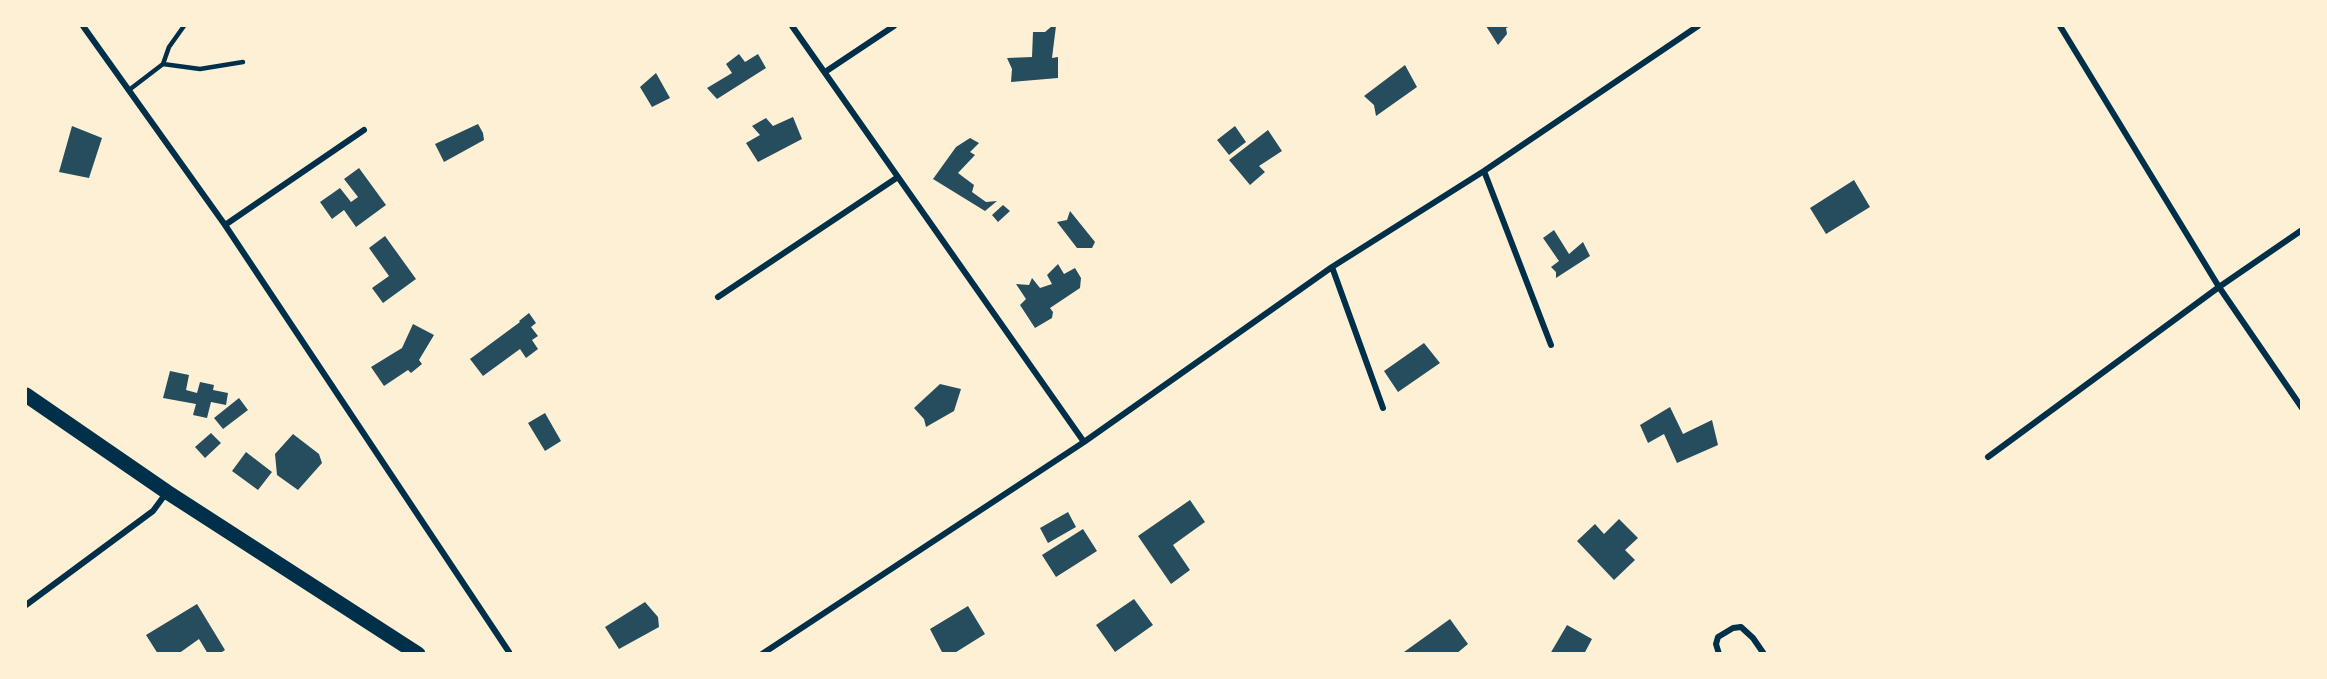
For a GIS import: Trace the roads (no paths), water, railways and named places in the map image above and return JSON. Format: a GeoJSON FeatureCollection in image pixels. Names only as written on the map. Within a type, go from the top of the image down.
{"type":"FeatureCollection","features":[{"type":"Feature","properties":{"kind":"highway"},"geometry":{"type":"LineString","coordinates":[[26,395],[167,492],[418,654]]}},
{"type":"Feature","properties":{"kind":"street"},"geometry":{"type":"LineString","coordinates":[[83,26],[225,225],[509,652]]}},
{"type":"Feature","properties":{"kind":"street"},"geometry":{"type":"LineString","coordinates":[[792,26],[1084,442]]}},
{"type":"Feature","properties":{"kind":"street"},"geometry":{"type":"LineString","coordinates":[[825,72],[894,26]]}},
{"type":"Feature","properties":{"kind":"street"},"geometry":{"type":"LineString","coordinates":[[762,654],[1084,442],[1332,267],[1484,171],[1698,26]]}},
{"type":"Feature","properties":{"kind":"street"},"geometry":{"type":"LineString","coordinates":[[2060,26],[2219,287],[2301,408]]}},
{"type":"Feature","properties":{"kind":"street"},"geometry":{"type":"LineString","coordinates":[[225,225],[364,130]]}},
{"type":"Feature","properties":{"kind":"street"},"geometry":{"type":"LineString","coordinates":[[1484,171],[1551,345]]}},
{"type":"Feature","properties":{"kind":"street"},"geometry":{"type":"LineString","coordinates":[[718,297],[898,177]]}},
{"type":"Feature","properties":{"kind":"street"},"geometry":{"type":"LineString","coordinates":[[1988,458],[2219,287],[2301,230]]}},
{"type":"Feature","properties":{"kind":"street"},"geometry":{"type":"LineString","coordinates":[[1332,267],[1383,408]]}},
{"type":"Feature","properties":{"kind":"street"},"geometry":{"type":"LineString","coordinates":[[26,605],[153,511],[167,492]]}},
{"type":"Feature","properties":{"kind":"street"},"geometry":{"type":"LineString","coordinates":[[1719,654],[1716,644],[1718,637],[1733,628],[1741,627],[1753,638],[1764,654]]}},
{"type":"Feature","properties":{"kind":"lane"},"geometry":{"type":"LineString","coordinates":[[129,90],[163,64],[170,47],[184,26]]}},
{"type":"Feature","properties":{"kind":"lane"},"geometry":{"type":"LineString","coordinates":[[163,64],[201,69],[243,62]]}}]}
